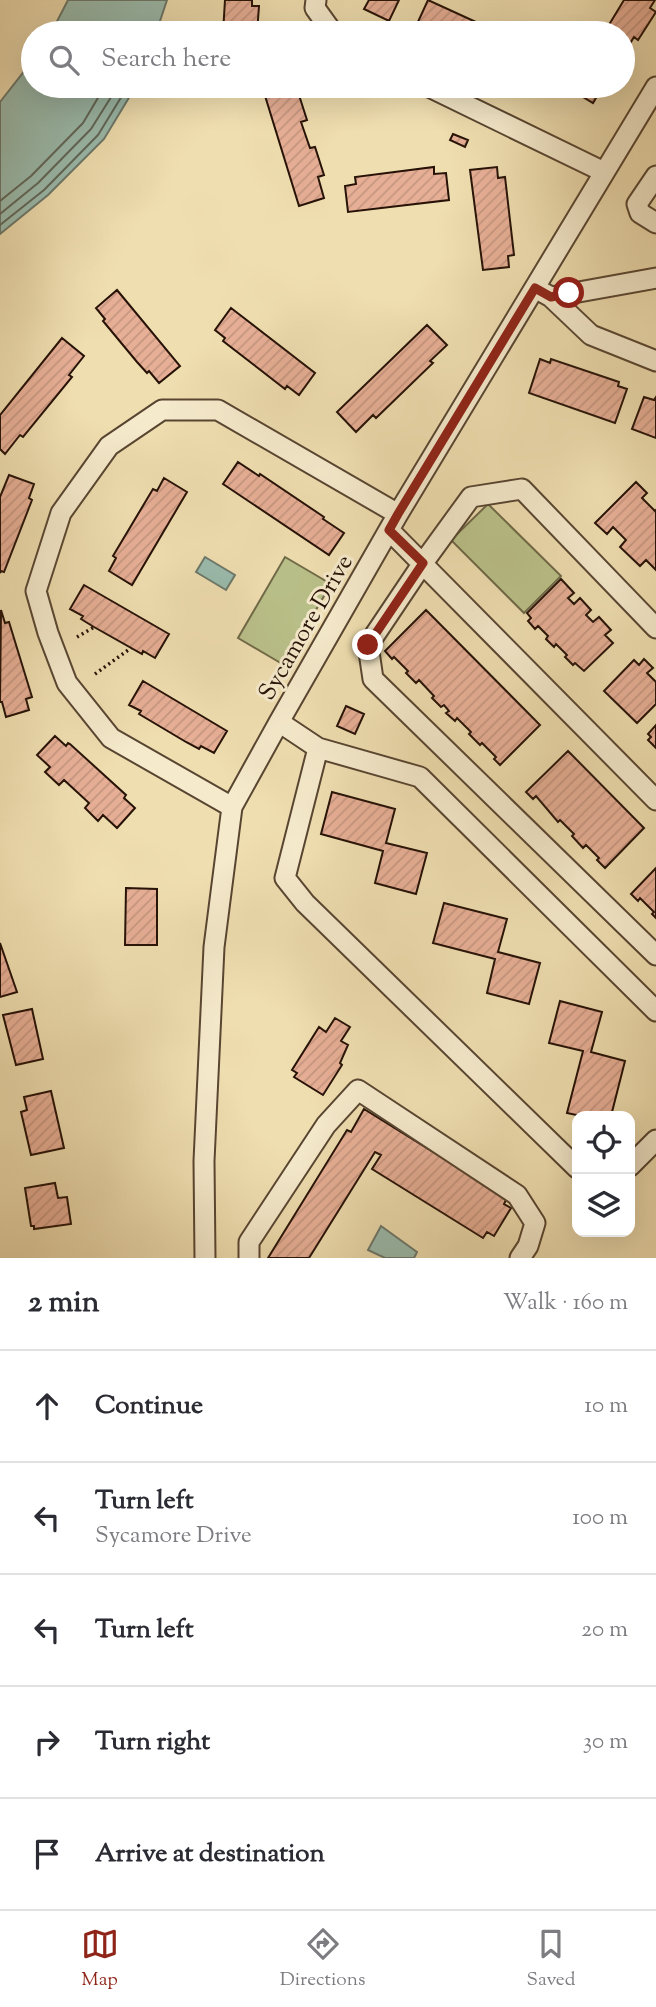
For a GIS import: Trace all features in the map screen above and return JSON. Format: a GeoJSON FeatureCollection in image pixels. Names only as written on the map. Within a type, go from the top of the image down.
{"type":"FeatureCollection","features":[{"type":"Feature","properties":{"kind":"street"},"geometry":{"type":"LineString","coordinates":[[316,0],[315,8],[324,21]]}},
{"type":"Feature","properties":{"kind":"street","name":"Sycamore Drive"},"geometry":{"type":"LineString","coordinates":[[205,1258],[204,1161],[214,947],[232,807],[393,522],[543,292],[604,172],[656,86]]}},
{"type":"Feature","properties":{"kind":"street"},"geometry":{"type":"LineString","coordinates":[[452,98],[604,172]]}},
{"type":"Feature","properties":{"kind":"street"},"geometry":{"type":"LineString","coordinates":[[656,176],[637,204],[640,213],[656,223]]}},
{"type":"Feature","properties":{"kind":"street"},"geometry":{"type":"LineString","coordinates":[[543,292],[656,278]]}},
{"type":"Feature","properties":{"kind":"street"},"geometry":{"type":"LineString","coordinates":[[543,292],[591,335],[656,361]]}},
{"type":"Feature","properties":{"kind":"street"},"geometry":{"type":"LineString","coordinates":[[232,807],[111,738],[67,683],[36,591],[61,513],[109,446],[162,410],[218,410],[393,522],[423,563],[656,800]]}},
{"type":"Feature","properties":{"kind":"street"},"geometry":{"type":"LineString","coordinates":[[656,628],[522,489],[471,497],[368,645],[373,678],[656,954]]}},
{"type":"Feature","properties":{"kind":"street"},"geometry":{"type":"LineString","coordinates":[[278,722],[318,748],[420,777],[656,1011]]}},
{"type":"Feature","properties":{"kind":"street"},"geometry":{"type":"LineString","coordinates":[[318,748],[285,878],[305,904],[572,1163]]}},
{"type":"Feature","properties":{"kind":"street"},"geometry":{"type":"LineString","coordinates":[[249,1258],[249,1242],[326,1125],[358,1090],[517,1195],[535,1223],[529,1254]]}},
{"type":"Feature","properties":{"kind":"street"},"geometry":{"type":"LineString","coordinates":[[635,1161],[656,1140]]}},
{"type":"Feature","properties":{"kind":"path"},"geometry":{"type":"LineString","coordinates":[[77,637],[94,627]]}},
{"type":"Feature","properties":{"kind":"path"},"geometry":{"type":"LineString","coordinates":[[96,674],[131,648]]}},
{"type":"Feature","properties":{"kind":"green space"},"geometry":{"type":"Polygon","coordinates":[[[488,504],[561,576],[524,613],[451,540],[488,504]]]}},
{"type":"Feature","properties":{"kind":"green space"},"geometry":{"type":"Polygon","coordinates":[[[285,557],[331,584],[284,665],[238,638],[285,557]]]}},
{"type":"Feature","properties":{"kind":"water"},"geometry":{"type":"Polygon","coordinates":[[[68,0],[167,0],[160,21],[57,21],[68,0]]]}},
{"type":"Feature","properties":{"kind":"water"},"geometry":{"type":"Polygon","coordinates":[[[21,75],[21,98],[129,98],[104,139],[48,195],[0,234],[0,102],[21,75]]]}},
{"type":"Feature","properties":{"kind":"water"},"geometry":{"type":"Polygon","coordinates":[[[205,557],[235,575],[226,590],[196,572],[205,557]]]}},
{"type":"Feature","properties":{"kind":"water"},"geometry":{"type":"Polygon","coordinates":[[[381,1226],[417,1252],[414,1258],[385,1258],[368,1250],[381,1226]]]}},
{"type":"Feature","properties":{"kind":"building"},"geometry":{"type":"Polygon","coordinates":[[[225,0],[252,0],[252,6],[259,6],[258,21],[224,21],[225,0]]]}},
{"type":"Feature","properties":{"kind":"building"},"geometry":{"type":"Polygon","coordinates":[[[369,0],[399,0],[389,21],[364,9],[369,0]]]}},
{"type":"Feature","properties":{"kind":"building"},"geometry":{"type":"Polygon","coordinates":[[[428,0],[474,21],[418,21],[428,0]]]}},
{"type":"Feature","properties":{"kind":"building"},"geometry":{"type":"Polygon","coordinates":[[[624,0],[655,0],[650,8],[656,12],[638,40],[635,38],[635,21],[611,21],[624,0]]]}},
{"type":"Feature","properties":{"kind":"building"},"geometry":{"type":"Polygon","coordinates":[[[266,98],[300,98],[307,120],[301,122],[310,148],[315,147],[324,175],[318,177],[324,198],[299,206],[266,98]]]}},
{"type":"Feature","properties":{"kind":"building"},"geometry":{"type":"Polygon","coordinates":[[[453,134],[468,140],[465,147],[450,140],[453,134]]]}},
{"type":"Feature","properties":{"kind":"building"},"geometry":{"type":"Polygon","coordinates":[[[434,167],[434,174],[446,173],[449,200],[348,212],[345,186],[356,184],[355,177],[434,167]]]}},
{"type":"Feature","properties":{"kind":"building"},"geometry":{"type":"Polygon","coordinates":[[[497,167],[498,178],[505,177],[514,255],[508,256],[509,267],[483,270],[470,170],[497,167]]]}},
{"type":"Feature","properties":{"kind":"building"},"geometry":{"type":"Polygon","coordinates":[[[117,290],[180,366],[159,383],[137,362],[103,321],[105,319],[96,308],[117,290]]]}},
{"type":"Feature","properties":{"kind":"building"},"geometry":{"type":"Polygon","coordinates":[[[231,308],[315,373],[299,395],[287,386],[285,389],[223,341],[225,338],[215,330],[231,308]]]}},
{"type":"Feature","properties":{"kind":"building"},"geometry":{"type":"Polygon","coordinates":[[[427,325],[447,345],[430,361],[433,363],[376,418],[373,415],[356,432],[337,412],[427,325]]]}},
{"type":"Feature","properties":{"kind":"building"},"geometry":{"type":"Polygon","coordinates":[[[62,338],[84,356],[69,375],[72,377],[23,437],[20,435],[5,454],[0,449],[0,415],[62,338]]]}},
{"type":"Feature","properties":{"kind":"building"},"geometry":{"type":"Polygon","coordinates":[[[540,359],[550,363],[551,359],[619,382],[618,386],[627,389],[615,423],[529,393],[540,359]]]}},
{"type":"Feature","properties":{"kind":"building"},"geometry":{"type":"Polygon","coordinates":[[[644,397],[654,400],[656,397],[656,438],[632,429],[644,397]]]}},
{"type":"Feature","properties":{"kind":"building"},"geometry":{"type":"Polygon","coordinates":[[[238,462],[259,476],[260,474],[344,533],[329,555],[223,484],[238,462]]]}},
{"type":"Feature","properties":{"kind":"building"},"geometry":{"type":"Polygon","coordinates":[[[9,475],[34,484],[29,498],[32,500],[4,572],[0,573],[0,497],[9,475]]]}},
{"type":"Feature","properties":{"kind":"building"},"geometry":{"type":"Polygon","coordinates":[[[164,478],[187,492],[132,585],[109,571],[116,558],[113,556],[153,489],[157,491],[164,478]]]}},
{"type":"Feature","properties":{"kind":"building"},"geometry":{"type":"Polygon","coordinates":[[[636,482],[647,493],[642,498],[656,510],[656,570],[646,560],[640,566],[620,547],[626,540],[613,527],[607,534],[595,523],[636,482]]]}},
{"type":"Feature","properties":{"kind":"building"},"geometry":{"type":"Polygon","coordinates":[[[561,579],[574,593],[568,598],[574,604],[580,598],[591,610],[586,615],[593,622],[599,617],[611,630],[605,635],[613,643],[584,671],[575,663],[573,665],[556,644],[554,647],[538,626],[535,629],[528,621],[531,618],[527,613],[561,579]]]}},
{"type":"Feature","properties":{"kind":"building"},"geometry":{"type":"Polygon","coordinates":[[[84,585],[169,634],[155,658],[143,651],[142,654],[94,627],[81,619],[83,616],[70,609],[84,585]]]}},
{"type":"Feature","properties":{"kind":"building"},"geometry":{"type":"Polygon","coordinates":[[[1,610],[5,623],[9,622],[32,697],[26,699],[29,710],[6,717],[0,702],[1,610]]]}},
{"type":"Feature","properties":{"kind":"building"},"geometry":{"type":"Polygon","coordinates":[[[426,610],[540,725],[500,765],[494,759],[496,757],[469,734],[471,732],[457,718],[455,721],[446,713],[449,711],[432,698],[434,696],[419,680],[416,683],[406,673],[408,671],[385,651],[426,610]]]}},
{"type":"Feature","properties":{"kind":"building"},"geometry":{"type":"Polygon","coordinates":[[[644,659],[653,668],[647,673],[656,682],[656,704],[637,723],[604,691],[634,660],[639,665],[644,659]]]}},
{"type":"Feature","properties":{"kind":"building"},"geometry":{"type":"Polygon","coordinates":[[[143,681],[227,731],[214,753],[186,742],[139,714],[141,711],[129,705],[143,681]]]}},
{"type":"Feature","properties":{"kind":"building"},"geometry":{"type":"Polygon","coordinates":[[[346,706],[364,714],[355,734],[337,726],[346,706]]]}},
{"type":"Feature","properties":{"kind":"building"},"geometry":{"type":"Polygon","coordinates":[[[656,725],[656,748],[648,740],[651,737],[648,734],[656,725]]]}},
{"type":"Feature","properties":{"kind":"building"},"geometry":{"type":"Polygon","coordinates":[[[55,736],[66,746],[70,744],[126,795],[124,798],[135,808],[117,828],[103,815],[98,821],[85,808],[89,803],[64,780],[59,785],[45,772],[50,767],[37,755],[55,736]]]}},
{"type":"Feature","properties":{"kind":"building"},"geometry":{"type":"Polygon","coordinates":[[[568,751],[644,828],[605,868],[597,860],[599,858],[586,845],[583,848],[572,836],[574,834],[560,820],[558,822],[536,796],[533,799],[526,792],[568,751]]]}},
{"type":"Feature","properties":{"kind":"building"},"geometry":{"type":"Polygon","coordinates":[[[332,792],[395,809],[386,843],[427,853],[416,894],[375,883],[383,851],[321,834],[332,792]]]}},
{"type":"Feature","properties":{"kind":"building"},"geometry":{"type":"Polygon","coordinates":[[[656,868],[656,918],[652,914],[654,912],[640,898],[638,901],[631,894],[656,868]]]}},
{"type":"Feature","properties":{"kind":"building"},"geometry":{"type":"Polygon","coordinates":[[[126,888],[157,889],[157,945],[125,945],[126,888]]]}},
{"type":"Feature","properties":{"kind":"building"},"geometry":{"type":"Polygon","coordinates":[[[444,903],[507,919],[498,952],[540,963],[529,1004],[487,993],[495,959],[433,943],[444,903]]]}},
{"type":"Feature","properties":{"kind":"building"},"geometry":{"type":"Polygon","coordinates":[[[0,943],[17,992],[0,997],[0,943]]]}},
{"type":"Feature","properties":{"kind":"building"},"geometry":{"type":"Polygon","coordinates":[[[560,1001],[602,1012],[591,1052],[625,1061],[612,1111],[567,1113],[583,1051],[549,1043],[560,1001]]]}},
{"type":"Feature","properties":{"kind":"building"},"geometry":{"type":"Polygon","coordinates":[[[32,1009],[43,1059],[16,1065],[3,1015],[32,1009]]]}},
{"type":"Feature","properties":{"kind":"building"},"geometry":{"type":"Polygon","coordinates":[[[335,1018],[350,1027],[341,1041],[348,1045],[340,1063],[342,1065],[323,1095],[294,1077],[297,1073],[292,1070],[319,1027],[326,1032],[335,1018]]]}},
{"type":"Feature","properties":{"kind":"building"},"geometry":{"type":"Polygon","coordinates":[[[51,1091],[64,1148],[31,1155],[21,1112],[27,1110],[24,1097],[51,1091]]]}},
{"type":"Feature","properties":{"kind":"building"},"geometry":{"type":"Polygon","coordinates":[[[364,1109],[507,1198],[504,1204],[511,1208],[494,1236],[487,1232],[483,1238],[372,1169],[381,1155],[375,1152],[309,1258],[268,1258],[347,1130],[351,1132],[364,1109]]]}},
{"type":"Feature","properties":{"kind":"building"},"geometry":{"type":"Polygon","coordinates":[[[55,1183],[58,1198],[67,1197],[71,1224],[34,1229],[34,1226],[31,1226],[25,1188],[55,1183]]]}},
{"type":"Feature","properties":{"kind":"route"},"geometry":{"type":"LineString","coordinates":[[368,645],[423,563],[389,530],[398,514],[535,288],[551,297],[569,293]]}}]}
